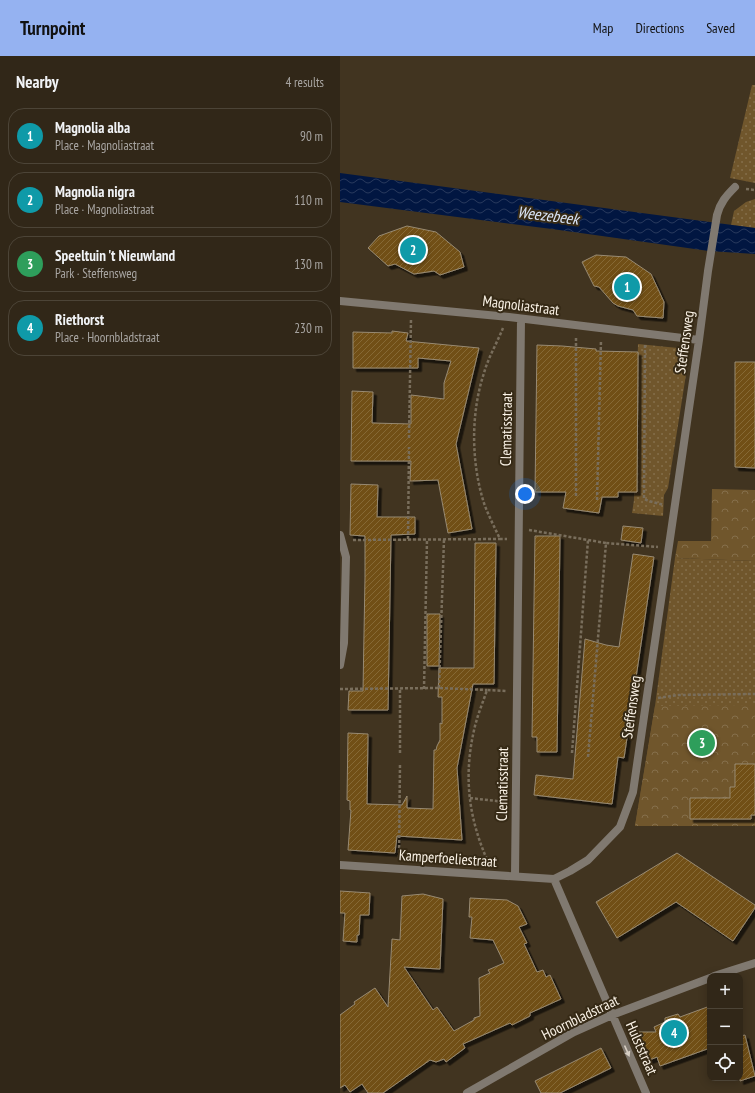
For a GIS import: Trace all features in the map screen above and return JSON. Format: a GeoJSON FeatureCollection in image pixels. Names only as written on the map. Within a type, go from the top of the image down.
{"type":"FeatureCollection","features":[{"type":"Feature","properties":{"kind":"street","name":"Steffensweg"},"geometry":{"type":"LineString","coordinates":[[554,878],[570,872],[588,860],[620,827],[633,792],[710,255],[719,207],[735,187]]}},
{"type":"Feature","properties":{"kind":"street","name":"Magnoliastraat"},"geometry":{"type":"LineString","coordinates":[[340,301],[508,317],[699,340]]}},
{"type":"Feature","properties":{"kind":"street","name":"Clematisstraat"},"geometry":{"type":"LineString","coordinates":[[515,876],[521,319]]}},
{"type":"Feature","properties":{"kind":"street"},"geometry":{"type":"LineString","coordinates":[[340,665],[344,643],[346,558],[341,537]]}},
{"type":"Feature","properties":{"kind":"street","name":"Kamperfoeliestraat"},"geometry":{"type":"LineString","coordinates":[[340,865],[554,878]]}},
{"type":"Feature","properties":{"kind":"street"},"geometry":{"type":"LineString","coordinates":[[554,878],[612,1015]]}},
{"type":"Feature","properties":{"kind":"street"},"geometry":{"type":"LineString","coordinates":[[723,973],[755,963]]}},
{"type":"Feature","properties":{"kind":"street","name":"Hoornbladstraat"},"geometry":{"type":"LineString","coordinates":[[467,1093],[574,1032],[612,1015],[707,979]]}},
{"type":"Feature","properties":{"kind":"street","name":"Hulststraat"},"geometry":{"type":"LineString","coordinates":[[612,1015],[646,1093]]}},
{"type":"Feature","properties":{"kind":"path"},"geometry":{"type":"LineString","coordinates":[[409,438],[411,308]]}},
{"type":"Feature","properties":{"kind":"path","name":"Clematisstraat"},"geometry":{"type":"LineString","coordinates":[[500,539],[483,500],[475,458],[474,425],[477,401],[484,372],[508,317]]}},
{"type":"Feature","properties":{"kind":"path"},"geometry":{"type":"LineString","coordinates":[[576,326],[576,496]]}},
{"type":"Feature","properties":{"kind":"path"},"geometry":{"type":"LineString","coordinates":[[597,500],[602,329]]}},
{"type":"Feature","properties":{"kind":"path"},"geometry":{"type":"LineString","coordinates":[[645,334],[644,498],[659,504],[674,506]]}},
{"type":"Feature","properties":{"kind":"path"},"geometry":{"type":"LineString","coordinates":[[408,539],[409,447]]}},
{"type":"Feature","properties":{"kind":"path"},"geometry":{"type":"LineString","coordinates":[[519,528],[606,543],[668,548]]}},
{"type":"Feature","properties":{"kind":"path"},"geometry":{"type":"LineString","coordinates":[[341,537],[426,540],[519,539]]}},
{"type":"Feature","properties":{"kind":"path"},"geometry":{"type":"LineString","coordinates":[[439,688],[444,539]]}},
{"type":"Feature","properties":{"kind":"path"},"geometry":{"type":"LineString","coordinates":[[424,689],[426,540]]}},
{"type":"Feature","properties":{"kind":"path"},"geometry":{"type":"LineString","coordinates":[[572,753],[588,540]]}},
{"type":"Feature","properties":{"kind":"path"},"geometry":{"type":"LineString","coordinates":[[588,757],[606,543]]}},
{"type":"Feature","properties":{"kind":"path"},"geometry":{"type":"LineString","coordinates":[[340,689],[439,688],[517,692]]}},
{"type":"Feature","properties":{"kind":"path"},"geometry":{"type":"LineString","coordinates":[[400,689],[400,753]]}},
{"type":"Feature","properties":{"kind":"path","name":"Clematisstraat"},"geometry":{"type":"LineString","coordinates":[[487,690],[475,725],[470,750],[468,779],[471,810],[480,842],[494,875]]}},
{"type":"Feature","properties":{"kind":"path"},"geometry":{"type":"LineString","coordinates":[[646,700],[678,695],[755,694]]}},
{"type":"Feature","properties":{"kind":"path"},"geometry":{"type":"LineString","coordinates":[[399,868],[400,763]]}},
{"type":"Feature","properties":{"kind":"path"},"geometry":{"type":"LineString","coordinates":[[470,798],[516,803]]}},
{"type":"Feature","properties":{"kind":"green space"},"geometry":{"type":"Polygon","coordinates":[[[752,85],[755,85],[755,183],[730,178],[752,85]]]}},
{"type":"Feature","properties":{"kind":"green space"},"geometry":{"type":"Polygon","coordinates":[[[755,199],[755,228],[731,225],[734,211],[746,202],[755,199]]]}},
{"type":"Feature","properties":{"kind":"green space"},"geometry":{"type":"Polygon","coordinates":[[[638,344],[688,349],[688,362],[668,488],[664,495],[663,516],[632,513],[634,500],[638,344]]]}},
{"type":"Feature","properties":{"kind":"green space"},"geometry":{"type":"Polygon","coordinates":[[[712,489],[755,490],[755,561],[675,558],[678,541],[711,541],[712,489]]]}},
{"type":"Feature","properties":{"kind":"green space"},"geometry":{"type":"Polygon","coordinates":[[[675,558],[755,561],[755,826],[635,826],[655,706],[675,558]]]}},
{"type":"Feature","properties":{"kind":"green space"},"geometry":{"type":"Polygon","coordinates":[[[755,705],[755,826],[635,826],[655,706],[755,705]]]}},
{"type":"Feature","properties":{"kind":"water","name":"Weezebeek"},"geometry":{"type":"Polygon","coordinates":[[[340,173],[755,228],[755,254],[709,251],[340,202],[340,173]]]}},
{"type":"Feature","properties":{"kind":"building"},"geometry":{"type":"Polygon","coordinates":[[[407,226],[436,232],[460,252],[464,267],[440,275],[434,271],[414,274],[395,264],[388,266],[368,248],[379,236],[407,226]]]}},
{"type":"Feature","properties":{"kind":"building"},"geometry":{"type":"Polygon","coordinates":[[[596,255],[626,257],[651,274],[664,302],[663,318],[637,316],[633,310],[613,303],[599,287],[594,286],[582,262],[596,255]]]}},
{"type":"Feature","properties":{"kind":"building"},"geometry":{"type":"Polygon","coordinates":[[[392,331],[408,333],[406,341],[479,348],[456,444],[472,529],[448,533],[438,480],[410,481],[411,461],[351,461],[352,391],[373,392],[372,423],[411,424],[411,395],[444,399],[444,383],[451,361],[418,358],[418,368],[353,368],[353,332],[392,333],[392,331]]]}},
{"type":"Feature","properties":{"kind":"building"},"geometry":{"type":"Polygon","coordinates":[[[537,345],[596,349],[596,351],[638,352],[637,492],[618,492],[618,497],[602,497],[599,513],[563,508],[566,492],[535,492],[537,345]]]}},
{"type":"Feature","properties":{"kind":"building"},"geometry":{"type":"Polygon","coordinates":[[[735,362],[755,362],[755,468],[735,467],[735,362]]]}},
{"type":"Feature","properties":{"kind":"building"},"geometry":{"type":"Polygon","coordinates":[[[351,484],[378,485],[377,517],[415,517],[415,534],[391,535],[388,710],[348,710],[349,691],[363,691],[365,577],[365,536],[350,535],[351,484]]]}},
{"type":"Feature","properties":{"kind":"building"},"geometry":{"type":"Polygon","coordinates":[[[623,526],[643,528],[641,543],[621,540],[623,526]]]}},
{"type":"Feature","properties":{"kind":"building"},"geometry":{"type":"Polygon","coordinates":[[[535,536],[560,536],[557,752],[537,752],[537,737],[532,737],[535,536]]]}},
{"type":"Feature","properties":{"kind":"building"},"geometry":{"type":"Polygon","coordinates":[[[475,543],[496,543],[494,684],[473,684],[457,768],[462,840],[397,836],[395,853],[348,850],[351,810],[350,801],[347,800],[348,733],[368,734],[367,804],[402,805],[407,796],[407,808],[433,809],[434,750],[436,750],[440,740],[440,723],[442,724],[442,697],[438,697],[439,668],[474,668],[475,543]]]}},
{"type":"Feature","properties":{"kind":"building"},"geometry":{"type":"Polygon","coordinates":[[[633,554],[654,557],[624,758],[618,757],[612,804],[534,795],[536,775],[573,779],[585,639],[619,647],[633,554]]]}},
{"type":"Feature","properties":{"kind":"building"},"geometry":{"type":"Polygon","coordinates":[[[427,614],[440,614],[439,666],[427,666],[427,614]]]}},
{"type":"Feature","properties":{"kind":"building"},"geometry":{"type":"Polygon","coordinates":[[[735,764],[755,764],[755,815],[751,815],[751,819],[690,819],[690,798],[730,798],[730,787],[735,787],[735,764]]]}},
{"type":"Feature","properties":{"kind":"building"},"geometry":{"type":"Polygon","coordinates":[[[677,853],[755,905],[755,908],[733,941],[676,902],[617,938],[596,902],[677,853]]]}},
{"type":"Feature","properties":{"kind":"building"},"geometry":{"type":"Polygon","coordinates":[[[340,891],[370,893],[369,915],[360,915],[359,935],[357,935],[357,942],[343,941],[345,913],[340,913],[340,891]]]}},
{"type":"Feature","properties":{"kind":"building"},"geometry":{"type":"Polygon","coordinates":[[[423,894],[443,899],[440,969],[404,967],[433,1010],[437,1007],[454,1031],[474,1020],[474,1018],[480,1016],[479,978],[490,973],[488,970],[504,963],[493,940],[470,938],[472,917],[469,917],[470,898],[507,900],[518,906],[527,924],[519,927],[527,943],[524,944],[537,972],[543,970],[546,977],[550,975],[561,999],[530,1013],[530,1016],[512,1025],[510,1023],[463,1044],[465,1048],[446,1062],[444,1059],[436,1062],[430,1060],[383,1093],[368,1093],[362,1084],[350,1092],[345,1085],[340,1088],[340,1015],[355,1004],[354,1002],[375,988],[388,1007],[392,939],[400,940],[402,896],[423,894]]]}},
{"type":"Feature","properties":{"kind":"building"},"geometry":{"type":"Polygon","coordinates":[[[707,1007],[707,1049],[660,1066],[657,1057],[642,1063],[631,1032],[656,1032],[654,1027],[665,1022],[665,1018],[678,1014],[680,1017],[707,1007]]]}},
{"type":"Feature","properties":{"kind":"building"},"geometry":{"type":"Polygon","coordinates":[[[743,1035],[745,1035],[755,1076],[743,1080],[743,1045],[743,1035]]]}},
{"type":"Feature","properties":{"kind":"building"},"geometry":{"type":"Polygon","coordinates":[[[601,1048],[611,1068],[560,1093],[541,1093],[535,1081],[601,1048]]]}},
{"type":"Feature","properties":{"kind":"place","name":"Magnolia nigra"},"geometry":{"type":"Point","coordinates":[413,250]}},
{"type":"Feature","properties":{"kind":"place","name":"Magnolia alba"},"geometry":{"type":"Point","coordinates":[627,287]}},
{"type":"Feature","properties":{"kind":"place","name":"Speeltuin 't Nieuwland"},"geometry":{"type":"Point","coordinates":[702,743]}},
{"type":"Feature","properties":{"kind":"place","name":"Riethorst"},"geometry":{"type":"Point","coordinates":[674,1033]}}]}
